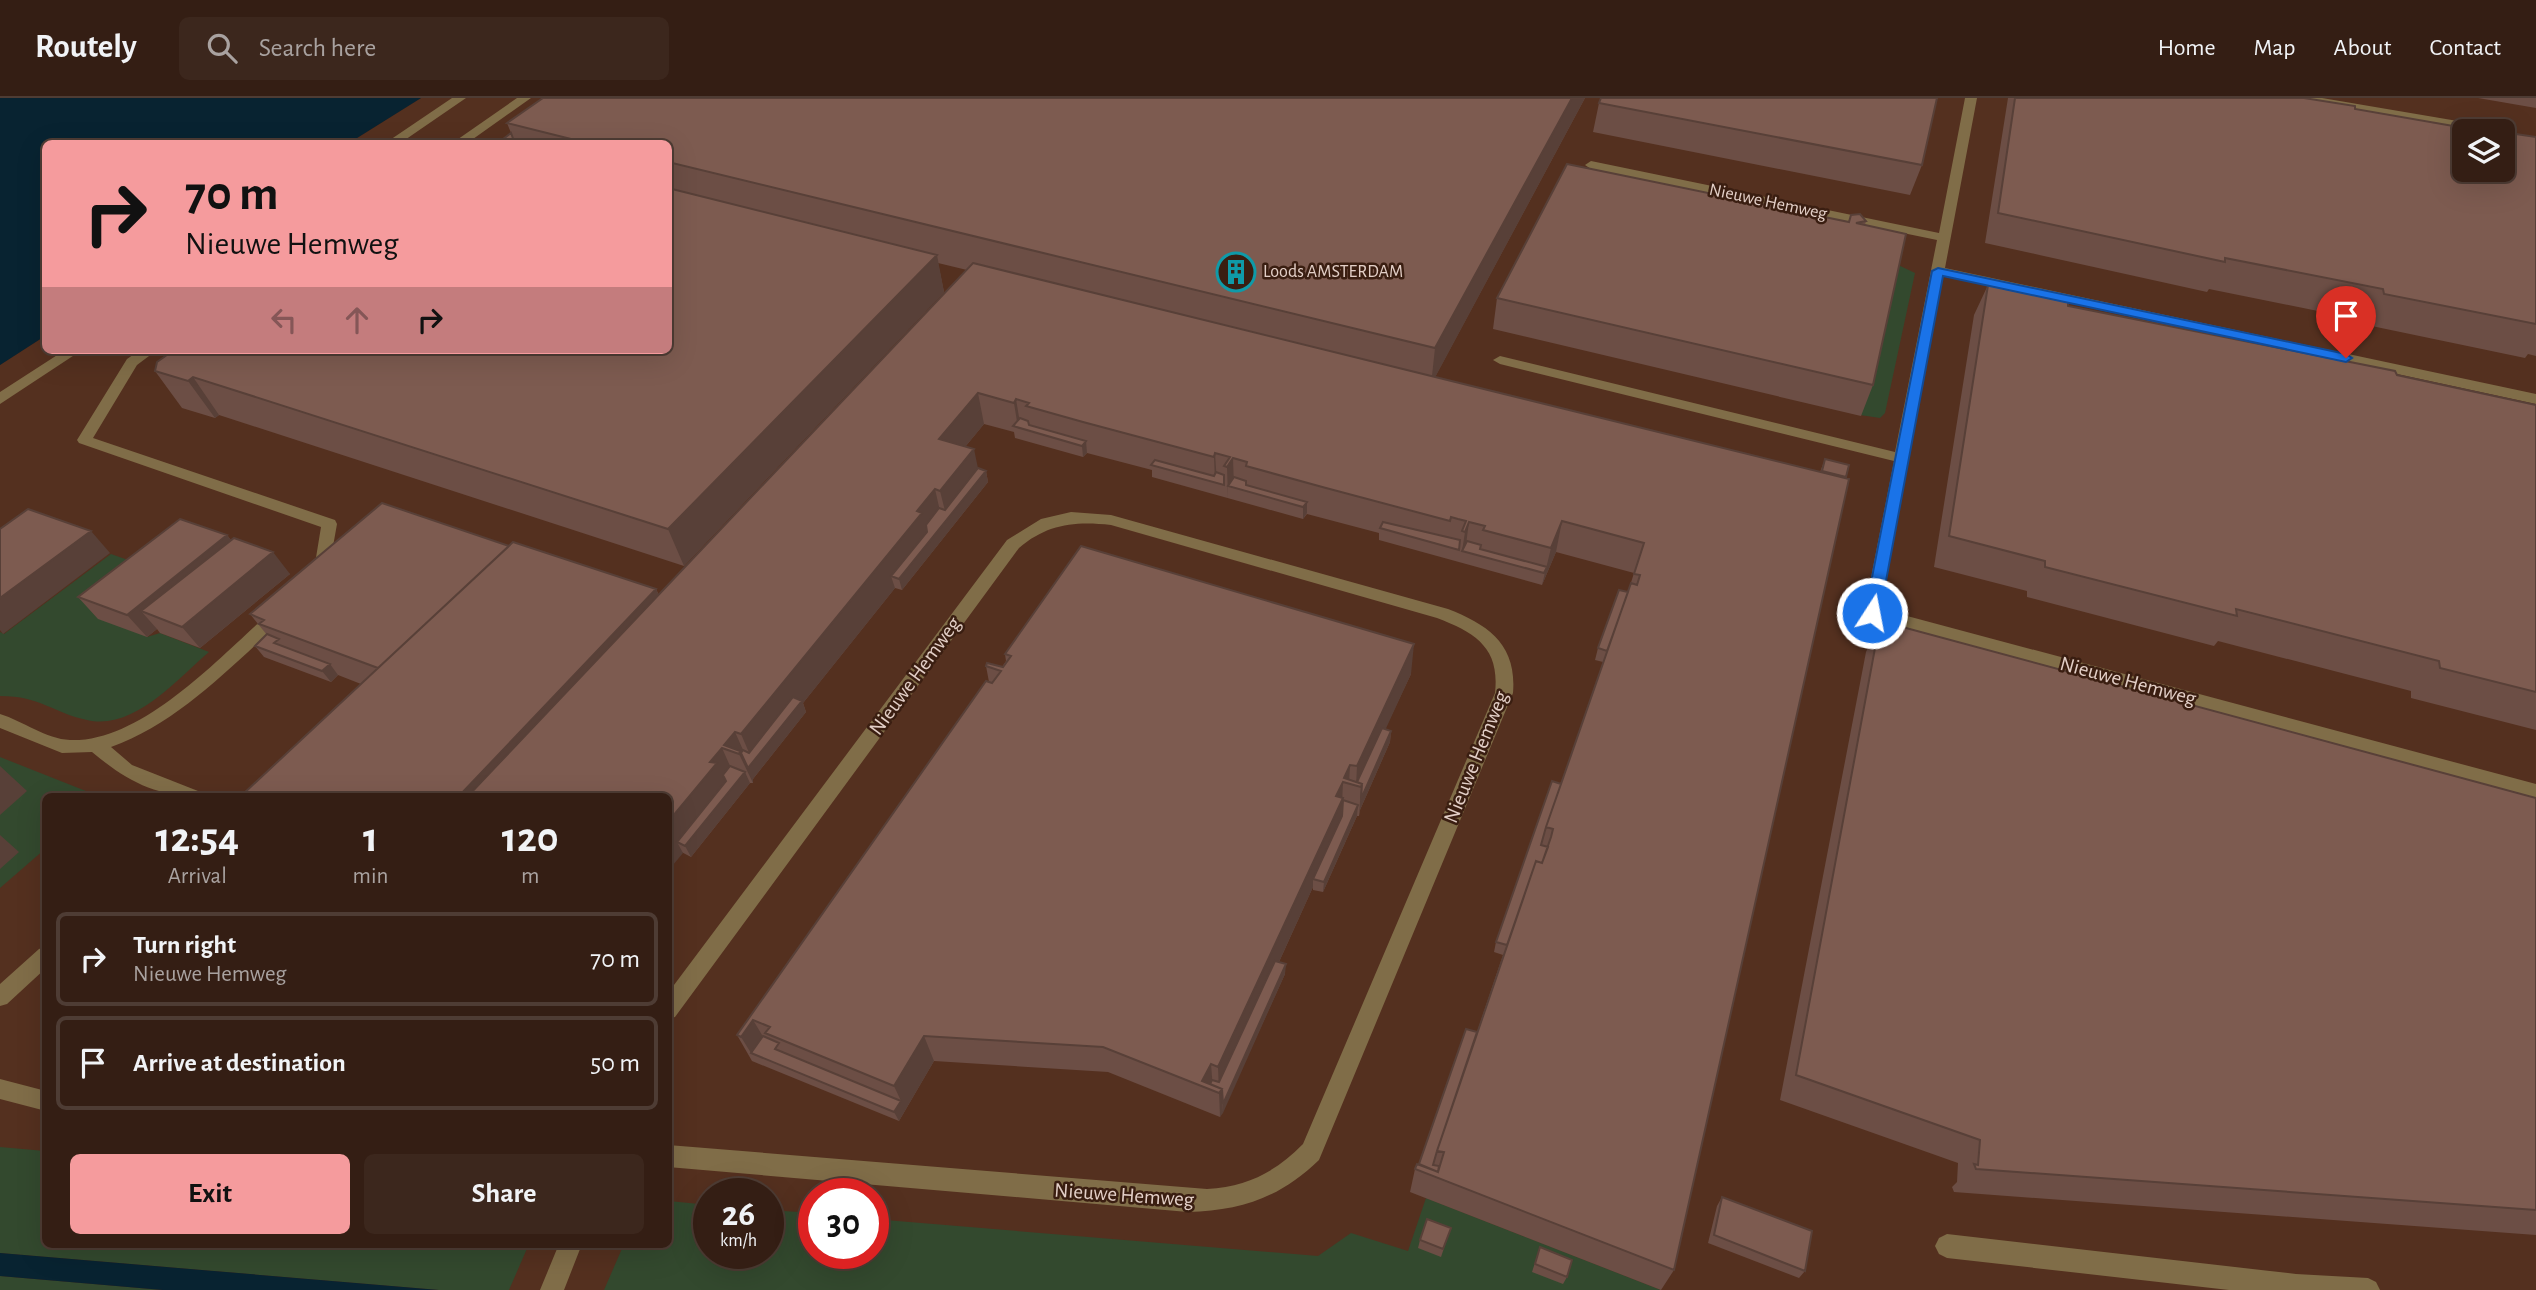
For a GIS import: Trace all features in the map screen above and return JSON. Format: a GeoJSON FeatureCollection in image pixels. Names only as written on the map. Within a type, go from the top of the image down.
{"type":"FeatureCollection","features":[{"type":"Feature","properties":{"kind":"street"},"geometry":{"type":"LineString","coordinates":[[396,140],[460,98]]}},
{"type":"Feature","properties":{"kind":"street"},"geometry":{"type":"LineString","coordinates":[[463,140],[525,98]]}},
{"type":"Feature","properties":{"kind":"street","name":"Nieuwe Hemweg"},"geometry":{"type":"LineString","coordinates":[[1971,98],[1872,613],[2536,791]]}},
{"type":"Feature","properties":{"kind":"street"},"geometry":{"type":"LineString","coordinates":[[2302,98],[2452,124]]}},
{"type":"Feature","properties":{"kind":"street","name":"Nieuwe Hemweg"},"geometry":{"type":"LineString","coordinates":[[1591,165],[1945,238]]}},
{"type":"Feature","properties":{"kind":"street"},"geometry":{"type":"LineString","coordinates":[[1938,271],[2536,399]]}},
{"type":"Feature","properties":{"kind":"street"},"geometry":{"type":"LineString","coordinates":[[0,399],[69,354]]}},
{"type":"Feature","properties":{"kind":"street"},"geometry":{"type":"LineString","coordinates":[[144,354],[132,362],[85,440],[329,524],[321,577],[310,586]]}},
{"type":"Feature","properties":{"kind":"street"},"geometry":{"type":"LineString","coordinates":[[1500,360],[1901,458]]}},
{"type":"Feature","properties":{"kind":"street","name":"Nieuwe Hemweg"},"geometry":{"type":"LineString","coordinates":[[672,1005],[1013,544],[1037,526],[1072,516],[1111,520],[1442,613],[1463,620],[1482,632],[1496,646],[1504,661],[1507,678],[1504,693],[1311,1152],[1294,1171],[1270,1188],[1222,1201],[1188,1201],[672,1156]]}},
{"type":"Feature","properties":{"kind":"street"},"geometry":{"type":"LineString","coordinates":[[0,722],[66,747],[97,746],[141,730],[290,604]]}},
{"type":"Feature","properties":{"kind":"street"},"geometry":{"type":"LineString","coordinates":[[97,746],[126,770],[184,793]]}},
{"type":"Feature","properties":{"kind":"street"},"geometry":{"type":"LineString","coordinates":[[0,997],[42,959]]}},
{"type":"Feature","properties":{"kind":"street"},"geometry":{"type":"LineString","coordinates":[[0,1089],[42,1100]]}},
{"type":"Feature","properties":{"kind":"street"},"geometry":{"type":"LineString","coordinates":[[1948,1246],[2296,1286],[2368,1290]]}},
{"type":"Feature","properties":{"kind":"street"},"geometry":{"type":"LineString","coordinates":[[552,1290],[569,1248]]}},
{"type":"Feature","properties":{"kind":"shaded area"},"geometry":{"type":"Polygon","coordinates":[[[421,98],[2536,98],[2536,1290],[439,1290],[0,1253],[0,365],[42,338],[42,354],[672,354],[672,140],[354,140],[421,98]]]}},
{"type":"Feature","properties":{"kind":"green space"},"geometry":{"type":"Polygon","coordinates":[[[1894,263],[1915,273],[1885,413],[1880,418],[1860,415],[1894,263]]]}},
{"type":"Feature","properties":{"kind":"green space"},"geometry":{"type":"Polygon","coordinates":[[[111,554],[159,571],[147,637],[160,633],[209,652],[154,700],[121,718],[87,720],[37,702],[0,696],[0,632],[4,634],[111,554]]]}},
{"type":"Feature","properties":{"kind":"green space"},"geometry":{"type":"Polygon","coordinates":[[[0,757],[91,793],[42,793],[42,852],[0,888],[0,757]]]}},
{"type":"Feature","properties":{"kind":"green space"},"geometry":{"type":"Polygon","coordinates":[[[0,1147],[42,1151],[42,1248],[527,1248],[509,1290],[439,1290],[0,1253],[0,1147]]]}},
{"type":"Feature","properties":{"kind":"green space"},"geometry":{"type":"Polygon","coordinates":[[[1426,1198],[1661,1290],[604,1290],[622,1248],[672,1248],[672,1201],[693,1203],[693,1269],[784,1269],[784,1211],[798,1212],[798,1269],[889,1269],[889,1220],[1318,1256],[1351,1233],[1408,1251],[1426,1198]]]}},
{"type":"Feature","properties":{"kind":"green space"},"geometry":{"type":"Polygon","coordinates":[[[0,1276],[163,1290],[0,1290],[0,1276]]]}},
{"type":"Feature","properties":{"kind":"water"},"geometry":{"type":"Polygon","coordinates":[[[0,98],[421,98],[354,140],[42,140],[42,338],[0,365],[0,98]]]}},
{"type":"Feature","properties":{"kind":"water"},"geometry":{"type":"Polygon","coordinates":[[[0,1253],[439,1290],[163,1290],[0,1276],[0,1253]]]}},
{"type":"Feature","properties":{"kind":"building","name":"Loods AMSTERDAM"},"geometry":{"type":"Polygon","coordinates":[[[543,98],[1572,98],[1435,348],[672,163],[672,140],[575,140],[507,123],[543,98]]]}},
{"type":"Feature","properties":{"kind":"building"},"geometry":{"type":"Polygon","coordinates":[[[1601,98],[1937,98],[1922,165],[1599,103],[1601,98]]]}},
{"type":"Feature","properties":{"kind":"building"},"geometry":{"type":"Polygon","coordinates":[[[2015,98],[2304,98],[2355,106],[2355,109],[2452,126],[2452,182],[2515,182],[2515,134],[2536,137],[2536,324],[2384,294],[2383,289],[2225,258],[2225,262],[1998,213],[2015,98]]]}},
{"type":"Feature","properties":{"kind":"building"},"geometry":{"type":"Polygon","coordinates":[[[511,133],[514,140],[502,140],[511,133]]]}},
{"type":"Feature","properties":{"kind":"building"},"geometry":{"type":"Polygon","coordinates":[[[1567,164],[1849,222],[1851,215],[1860,214],[1866,221],[1856,223],[1906,234],[1873,385],[1497,298],[1567,164]]]}},
{"type":"Feature","properties":{"kind":"building"},"geometry":{"type":"Polygon","coordinates":[[[672,189],[937,255],[668,529],[193,377],[188,381],[155,371],[157,362],[168,354],[672,354],[672,189]]]}},
{"type":"Feature","properties":{"kind":"building"},"geometry":{"type":"Polygon","coordinates":[[[973,263],[1849,479],[1674,1270],[1415,1169],[1417,1164],[1438,1172],[1444,1152],[1437,1151],[1536,861],[1542,863],[1551,837],[1553,829],[1546,827],[1631,583],[1637,585],[1640,575],[1634,574],[1644,543],[1562,521],[1551,548],[1483,530],[1485,526],[1469,522],[1465,532],[1462,531],[1466,521],[1451,517],[1450,521],[1326,488],[1246,466],[1247,462],[1233,458],[1227,467],[1224,466],[1230,457],[1215,453],[1214,457],[1026,406],[1029,403],[1016,399],[1014,403],[978,393],[939,439],[974,449],[940,491],[935,489],[917,511],[922,513],[741,734],[735,732],[724,745],[740,751],[739,754],[722,748],[710,762],[717,763],[672,817],[672,793],[471,793],[973,263]]]}},
{"type":"Feature","properties":{"kind":"building"},"geometry":{"type":"Polygon","coordinates":[[[1988,285],[2068,302],[2068,306],[2395,371],[2397,375],[2536,405],[2536,692],[2440,668],[2439,661],[2236,609],[2237,616],[2045,567],[2045,561],[1949,536],[1988,285]]]}},
{"type":"Feature","properties":{"kind":"building"},"geometry":{"type":"Polygon","coordinates":[[[1020,418],[1028,421],[1029,425],[1086,441],[1082,446],[1013,426],[1020,418]]]}},
{"type":"Feature","properties":{"kind":"building"},"geometry":{"type":"Polygon","coordinates":[[[1825,459],[1849,465],[1846,477],[1822,471],[1825,459]]]}},
{"type":"Feature","properties":{"kind":"building"},"geometry":{"type":"Polygon","coordinates":[[[1155,460],[1214,476],[1216,472],[1224,475],[1224,485],[1151,465],[1155,460]]]}},
{"type":"Feature","properties":{"kind":"building"},"geometry":{"type":"Polygon","coordinates":[[[978,468],[986,471],[899,579],[891,576],[927,532],[926,525],[939,508],[945,510],[978,468]]]}},
{"type":"Feature","properties":{"kind":"building"},"geometry":{"type":"Polygon","coordinates":[[[1234,477],[1246,481],[1246,485],[1307,502],[1303,507],[1228,486],[1234,477]]]}},
{"type":"Feature","properties":{"kind":"building"},"geometry":{"type":"Polygon","coordinates":[[[382,503],[509,546],[378,668],[259,624],[264,620],[250,614],[382,503]]]}},
{"type":"Feature","properties":{"kind":"building"},"geometry":{"type":"Polygon","coordinates":[[[28,509],[91,531],[0,598],[0,529],[28,509]]]}},
{"type":"Feature","properties":{"kind":"building"},"geometry":{"type":"Polygon","coordinates":[[[180,519],[227,535],[127,615],[78,597],[180,519]]]}},
{"type":"Feature","properties":{"kind":"building"},"geometry":{"type":"Polygon","coordinates":[[[1383,522],[1460,540],[1459,550],[1380,528],[1383,522]]]}},
{"type":"Feature","properties":{"kind":"building"},"geometry":{"type":"Polygon","coordinates":[[[234,538],[273,552],[182,627],[141,611],[234,538]]]}},
{"type":"Feature","properties":{"kind":"building"},"geometry":{"type":"Polygon","coordinates":[[[1467,541],[1481,545],[1480,549],[1547,567],[1544,573],[1462,551],[1467,541]]]}},
{"type":"Feature","properties":{"kind":"building"},"geometry":{"type":"Polygon","coordinates":[[[513,542],[656,589],[462,793],[244,793],[513,542]]]}},
{"type":"Feature","properties":{"kind":"building"},"geometry":{"type":"Polygon","coordinates":[[[1081,546],[1414,644],[1357,766],[1350,765],[1344,778],[1362,784],[1361,787],[1343,782],[1336,796],[1343,798],[1218,1067],[1211,1064],[1202,1081],[1222,1089],[1219,1093],[1103,1047],[924,1036],[894,1086],[765,1033],[770,1027],[753,1020],[741,1037],[737,1035],[986,681],[992,683],[1001,671],[986,666],[987,663],[1003,667],[1011,656],[1005,654],[1081,546]]]}},
{"type":"Feature","properties":{"kind":"building"},"geometry":{"type":"Polygon","coordinates":[[[1619,590],[1628,592],[1607,651],[1598,648],[1619,590]]]}},
{"type":"Feature","properties":{"kind":"building"},"geometry":{"type":"Polygon","coordinates":[[[1880,621],[2536,798],[2536,1210],[1976,1169],[1974,1164],[1978,1165],[1980,1140],[1796,1075],[1880,621]]]}},
{"type":"Feature","properties":{"kind":"building"},"geometry":{"type":"Polygon","coordinates":[[[267,634],[279,639],[274,643],[330,664],[322,671],[255,646],[267,634]]]}},
{"type":"Feature","properties":{"kind":"building"},"geometry":{"type":"Polygon","coordinates":[[[793,697],[802,701],[748,768],[741,753],[743,750],[749,753],[793,697]]]}},
{"type":"Feature","properties":{"kind":"building"},"geometry":{"type":"Polygon","coordinates":[[[1382,728],[1391,731],[1361,799],[1362,784],[1357,782],[1382,728]]]}},
{"type":"Feature","properties":{"kind":"building"},"geometry":{"type":"Polygon","coordinates":[[[730,766],[745,772],[685,846],[677,842],[726,781],[723,775],[730,766]]]}},
{"type":"Feature","properties":{"kind":"building"},"geometry":{"type":"Polygon","coordinates":[[[1552,781],[1561,784],[1541,845],[1548,847],[1542,863],[1536,861],[1507,945],[1496,942],[1552,781]]]}},
{"type":"Feature","properties":{"kind":"building"},"geometry":{"type":"Polygon","coordinates":[[[1343,800],[1358,805],[1324,882],[1313,879],[1342,816],[1343,800]]]}},
{"type":"Feature","properties":{"kind":"building"},"geometry":{"type":"Polygon","coordinates":[[[1275,961],[1286,964],[1223,1104],[1222,1089],[1210,1084],[1212,1080],[1219,1082],[1275,961]]]}},
{"type":"Feature","properties":{"kind":"building"},"geometry":{"type":"Polygon","coordinates":[[[1466,1029],[1477,1032],[1433,1165],[1439,1166],[1438,1172],[1419,1164],[1466,1029]]]}},
{"type":"Feature","properties":{"kind":"building"},"geometry":{"type":"Polygon","coordinates":[[[763,1036],[779,1043],[775,1049],[901,1101],[894,1112],[751,1053],[763,1036]]]}},
{"type":"Feature","properties":{"kind":"building"},"geometry":{"type":"Polygon","coordinates":[[[1722,1197],[1812,1231],[1805,1271],[1714,1235],[1722,1197]]]}},
{"type":"Feature","properties":{"kind":"building"},"geometry":{"type":"Polygon","coordinates":[[[1427,1219],[1451,1228],[1443,1249],[1420,1240],[1427,1219]]]}},
{"type":"Feature","properties":{"kind":"building"},"geometry":{"type":"Polygon","coordinates":[[[1540,1247],[1572,1260],[1567,1277],[1535,1264],[1540,1247]]]}},
{"type":"Feature","properties":{"kind":"place","name":"Loods AMSTERDAM"},"geometry":{"type":"Point","coordinates":[1236,272]}},
{"type":"Feature","properties":{"kind":"route"},"geometry":{"type":"LineString","coordinates":[[1872,613],[1938,271],[2346,358]]}}]}
